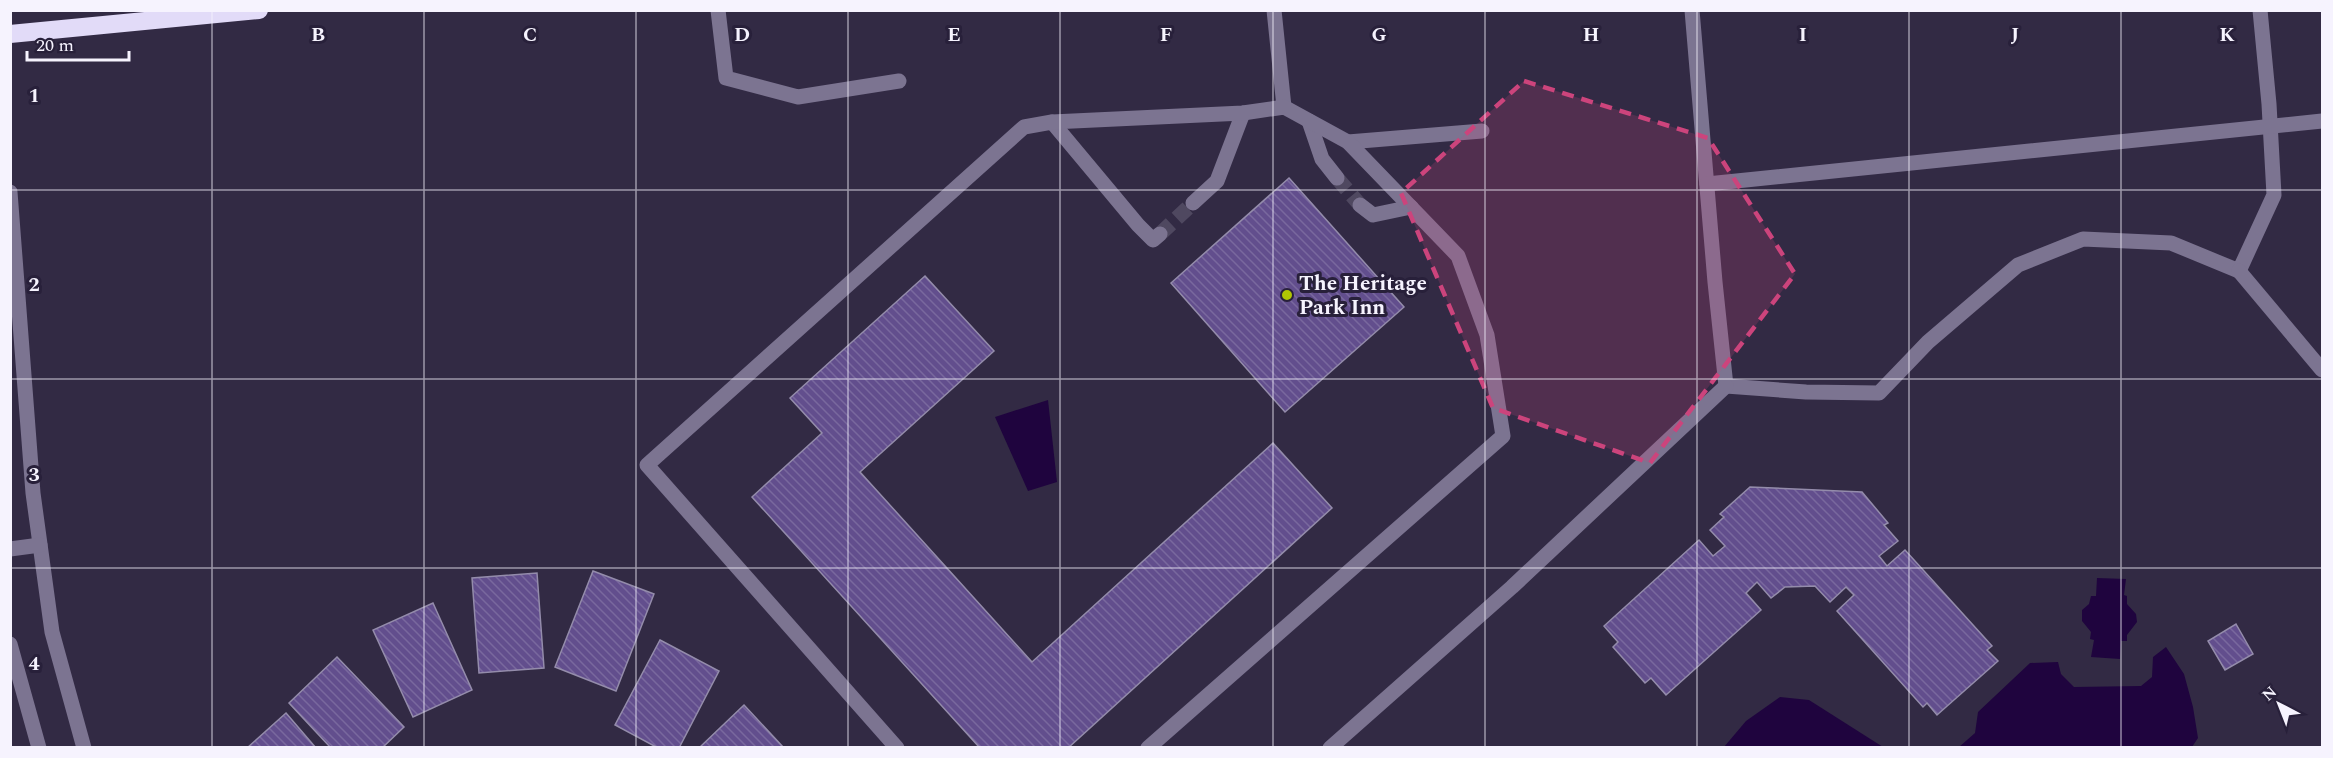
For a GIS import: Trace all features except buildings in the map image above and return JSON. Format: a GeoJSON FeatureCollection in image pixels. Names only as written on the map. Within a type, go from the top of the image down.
{"type":"FeatureCollection","features":[{"type":"Feature","properties":{"kind":"highway"},"geometry":{"type":"LineString","coordinates":[[10,34],[260,10]]}},
{"type":"Feature","properties":{"kind":"street"},"geometry":{"type":"LineString","coordinates":[[718,10],[726,78],[798,97],[899,81]]}},
{"type":"Feature","properties":{"kind":"street"},"geometry":{"type":"LineString","coordinates":[[1274,10],[1284,107]]}},
{"type":"Feature","properties":{"kind":"street"},"geometry":{"type":"LineString","coordinates":[[1692,10],[1726,386]]}},
{"type":"Feature","properties":{"kind":"street"},"geometry":{"type":"LineString","coordinates":[[2239,271],[2274,195],[2260,10]]}},
{"type":"Feature","properties":{"kind":"street"},"geometry":{"type":"LineString","coordinates":[[897,747],[647,465],[1024,127],[1053,122],[1243,113],[1284,107],[1348,142],[1458,256],[1487,335],[1503,435],[1148,747]]}},
{"type":"Feature","properties":{"kind":"street"},"geometry":{"type":"LineString","coordinates":[[1193,203],[1217,181],[1243,113]]}},
{"type":"Feature","properties":{"kind":"street"},"geometry":{"type":"LineString","coordinates":[[1310,121],[1322,159],[1337,178]]}},
{"type":"Feature","properties":{"kind":"street"},"geometry":{"type":"LineString","coordinates":[[1707,184],[2322,121]]}},
{"type":"Feature","properties":{"kind":"street"},"geometry":{"type":"LineString","coordinates":[[1053,122],[1138,225],[1153,240],[1160,234]]}},
{"type":"Feature","properties":{"kind":"street"},"geometry":{"type":"LineString","coordinates":[[1348,142],[1482,131]]}},
{"type":"Feature","properties":{"kind":"street"},"geometry":{"type":"LineString","coordinates":[[10,192],[33,493],[52,632],[84,747]]}},
{"type":"Feature","properties":{"kind":"street"},"geometry":{"type":"LineString","coordinates":[[1360,205],[1373,215],[1411,207]]}},
{"type":"Feature","properties":{"kind":"street"},"geometry":{"type":"LineString","coordinates":[[1330,747],[1512,587],[1726,386],[1806,392],[1879,393],[1928,342],[2018,265],[2083,239],[2171,243],[2239,271],[2322,370]]}},
{"type":"Feature","properties":{"kind":"street"},"geometry":{"type":"LineString","coordinates":[[10,549],[40,545]]}},
{"type":"Feature","properties":{"kind":"street"},"geometry":{"type":"LineString","coordinates":[[10,644],[39,747]]}},
{"type":"Feature","properties":{"kind":"highlighted area"},"geometry":{"type":"Polygon","coordinates":[[[1524,81],[1708,138],[1795,274],[1650,463],[1493,408],[1401,193],[1524,81]]]}},
{"type":"Feature","properties":{"kind":"shaded area"},"geometry":{"type":"Polygon","coordinates":[[[1048,400],[1057,482],[1028,491],[995,417],[1048,400]]]}},
{"type":"Feature","properties":{"kind":"shaded area"},"geometry":{"type":"Polygon","coordinates":[[[2097,578],[2126,579],[2124,595],[2127,596],[2127,604],[2136,614],[2137,622],[2127,635],[2127,641],[2121,641],[2120,659],[2091,657],[2094,640],[2090,639],[2091,632],[2082,621],[2082,610],[2089,604],[2091,596],[2096,596],[2097,578]]]}},
{"type":"Feature","properties":{"kind":"shaded area"},"geometry":{"type":"Polygon","coordinates":[[[2166,647],[2184,674],[2193,707],[2198,738],[2192,747],[1959,747],[1975,733],[1978,712],[2030,663],[2058,662],[2061,674],[2074,687],[2141,686],[2152,677],[2153,657],[2166,647]]]}},
{"type":"Feature","properties":{"kind":"shaded area"},"geometry":{"type":"Polygon","coordinates":[[[1780,697],[1809,700],[1883,747],[1724,747],[1746,721],[1780,697]]]}},
{"type":"Feature","properties":{"kind":"tunnel"},"geometry":{"type":"LineString","coordinates":[[1337,178],[1360,205]]}},
{"type":"Feature","properties":{"kind":"tunnel"},"geometry":{"type":"LineString","coordinates":[[1160,234],[1193,203]]}},
{"type":"Feature","properties":{"kind":"place","name":"The Heritage Park Inn"},"geometry":{"type":"Point","coordinates":[1287,295]}}]}
